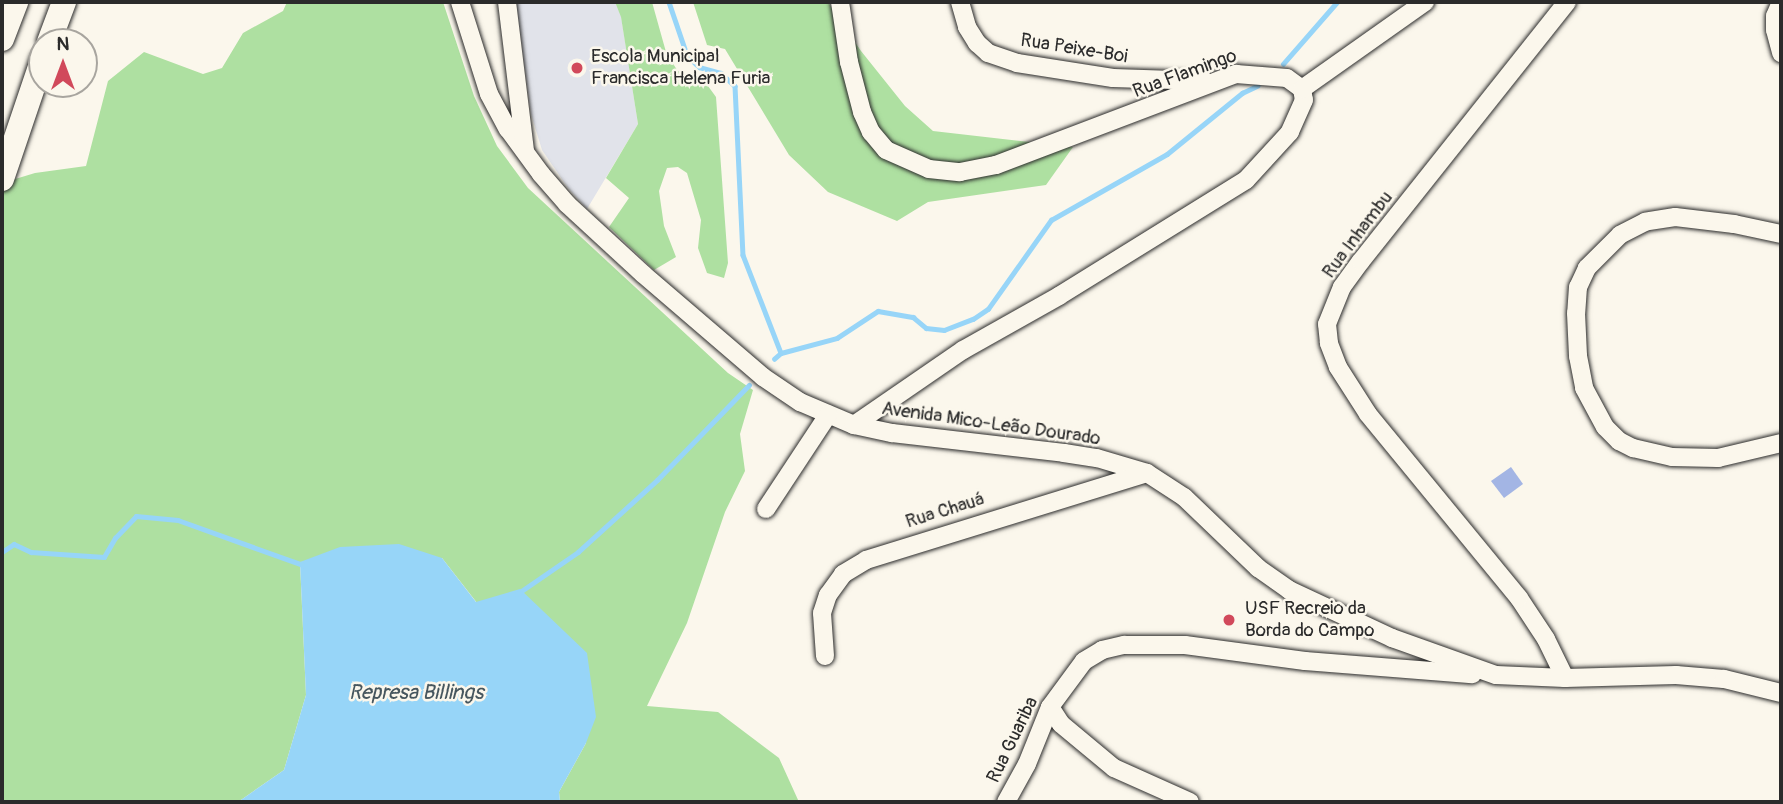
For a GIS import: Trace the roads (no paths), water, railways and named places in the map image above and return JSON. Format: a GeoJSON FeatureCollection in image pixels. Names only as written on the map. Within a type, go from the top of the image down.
{"type":"FeatureCollection","features":[{"type":"Feature","properties":{"kind":"highway"},"geometry":{"type":"LineString","coordinates":[[2,38],[16,2]]}},
{"type":"Feature","properties":{"kind":"highway"},"geometry":{"type":"LineString","coordinates":[[54,28],[64,2]]}},
{"type":"Feature","properties":{"kind":"highway"},"geometry":{"type":"LineString","coordinates":[[2,178],[28,98]]}},
{"type":"Feature","properties":{"kind":"street","name":"Avenida Mico-Leão Dourado"},"geometry":{"type":"LineString","coordinates":[[460,2],[498,113],[567,204],[643,274],[763,377],[800,402],[854,425],[923,438],[1097,458],[1147,473],[1184,497],[1258,568],[1289,590],[1392,638],[1496,676],[1724,678],[1781,693]]}},
{"type":"Feature","properties":{"kind":"street"},"geometry":{"type":"LineString","coordinates":[[507,2],[526,153]]}},
{"type":"Feature","properties":{"kind":"street","name":"Rua Flamingo"},"geometry":{"type":"LineString","coordinates":[[840,2],[849,62],[871,132],[886,150],[929,169],[960,172],[996,165],[1236,74],[1268,74],[1287,78],[1302,89]]}},
{"type":"Feature","properties":{"kind":"street","name":"Rua Peixe-Boi"},"geometry":{"type":"LineString","coordinates":[[960,2],[967,27],[977,43],[988,53],[1017,63],[1113,78],[1215,81]]}},
{"type":"Feature","properties":{"kind":"street"},"geometry":{"type":"LineString","coordinates":[[854,425],[963,350],[1059,296],[1246,180],[1290,132],[1304,100],[1302,89],[1425,2]]}},
{"type":"Feature","properties":{"kind":"street","name":"Rua Inhambu"},"geometry":{"type":"LineString","coordinates":[[1565,678],[1546,639],[1519,598],[1368,414],[1338,367],[1329,344],[1327,324],[1342,287],[1361,261],[1567,2]]}},
{"type":"Feature","properties":{"kind":"street"},"geometry":{"type":"LineString","coordinates":[[1781,2],[1775,16],[1775,30],[1781,53]]}},
{"type":"Feature","properties":{"kind":"street"},"geometry":{"type":"LineString","coordinates":[[498,113],[510,104],[517,90]]}},
{"type":"Feature","properties":{"kind":"street"},"geometry":{"type":"LineString","coordinates":[[1781,234],[1734,224],[1675,218],[1645,222],[1620,234],[1593,260],[1578,287],[1576,313],[1578,356],[1584,388],[1605,427],[1619,440],[1652,454],[1718,458],[1781,443]]}},
{"type":"Feature","properties":{"kind":"street"},"geometry":{"type":"LineString","coordinates":[[766,509],[828,415]]}},
{"type":"Feature","properties":{"kind":"street","name":"Rua Chauá"},"geometry":{"type":"LineString","coordinates":[[825,656],[822,613],[828,595],[843,574],[866,560],[1147,473]]}},
{"type":"Feature","properties":{"kind":"street","name":"Rua Guariba"},"geometry":{"type":"LineString","coordinates":[[1006,802],[1027,764],[1050,707],[1084,662],[1102,650],[1124,645],[1185,645],[1305,660],[1496,676]]}},
{"type":"Feature","properties":{"kind":"street"},"geometry":{"type":"LineString","coordinates":[[1050,707],[1061,724],[1114,768],[1190,802]]}},
{"type":"Feature","properties":{"kind":"water","name":"Represa Billings"},"geometry":{"type":"Polygon","coordinates":[[[399,544],[442,558],[476,602],[520,589],[587,653],[596,717],[586,743],[559,792],[560,802],[238,802],[284,770],[306,695],[300,562],[340,547],[399,544]]]}},
{"type":"Feature","properties":{"kind":"waterway"},"geometry":{"type":"LineString","coordinates":[[669,2],[687,55],[699,67],[721,73],[735,86],[743,255],[781,353]]}},
{"type":"Feature","properties":{"kind":"waterway"},"geometry":{"type":"LineString","coordinates":[[1283,64],[1337,2]]}},
{"type":"Feature","properties":{"kind":"waterway"},"geometry":{"type":"LineString","coordinates":[[774,359],[781,353],[837,338],[878,311],[913,317],[926,328],[944,330],[973,319],[988,309],[1051,220],[1167,154],[1242,93],[1257,86]]}},
{"type":"Feature","properties":{"kind":"waterway"},"geometry":{"type":"LineString","coordinates":[[517,594],[578,552],[657,480],[749,385]]}},
{"type":"Feature","properties":{"kind":"waterway"},"geometry":{"type":"LineString","coordinates":[[2,552],[14,544],[31,552],[104,557],[115,538],[136,516],[178,520],[303,565]]}},
{"type":"Feature","properties":{"kind":"place","name":"Escola Municipal Francisca Helena Furia"},"geometry":{"type":"Point","coordinates":[577,68]}},
{"type":"Feature","properties":{"kind":"place","name":"USF Recreio da Borda do Campo"},"geometry":{"type":"Point","coordinates":[1229,620]}}]}
